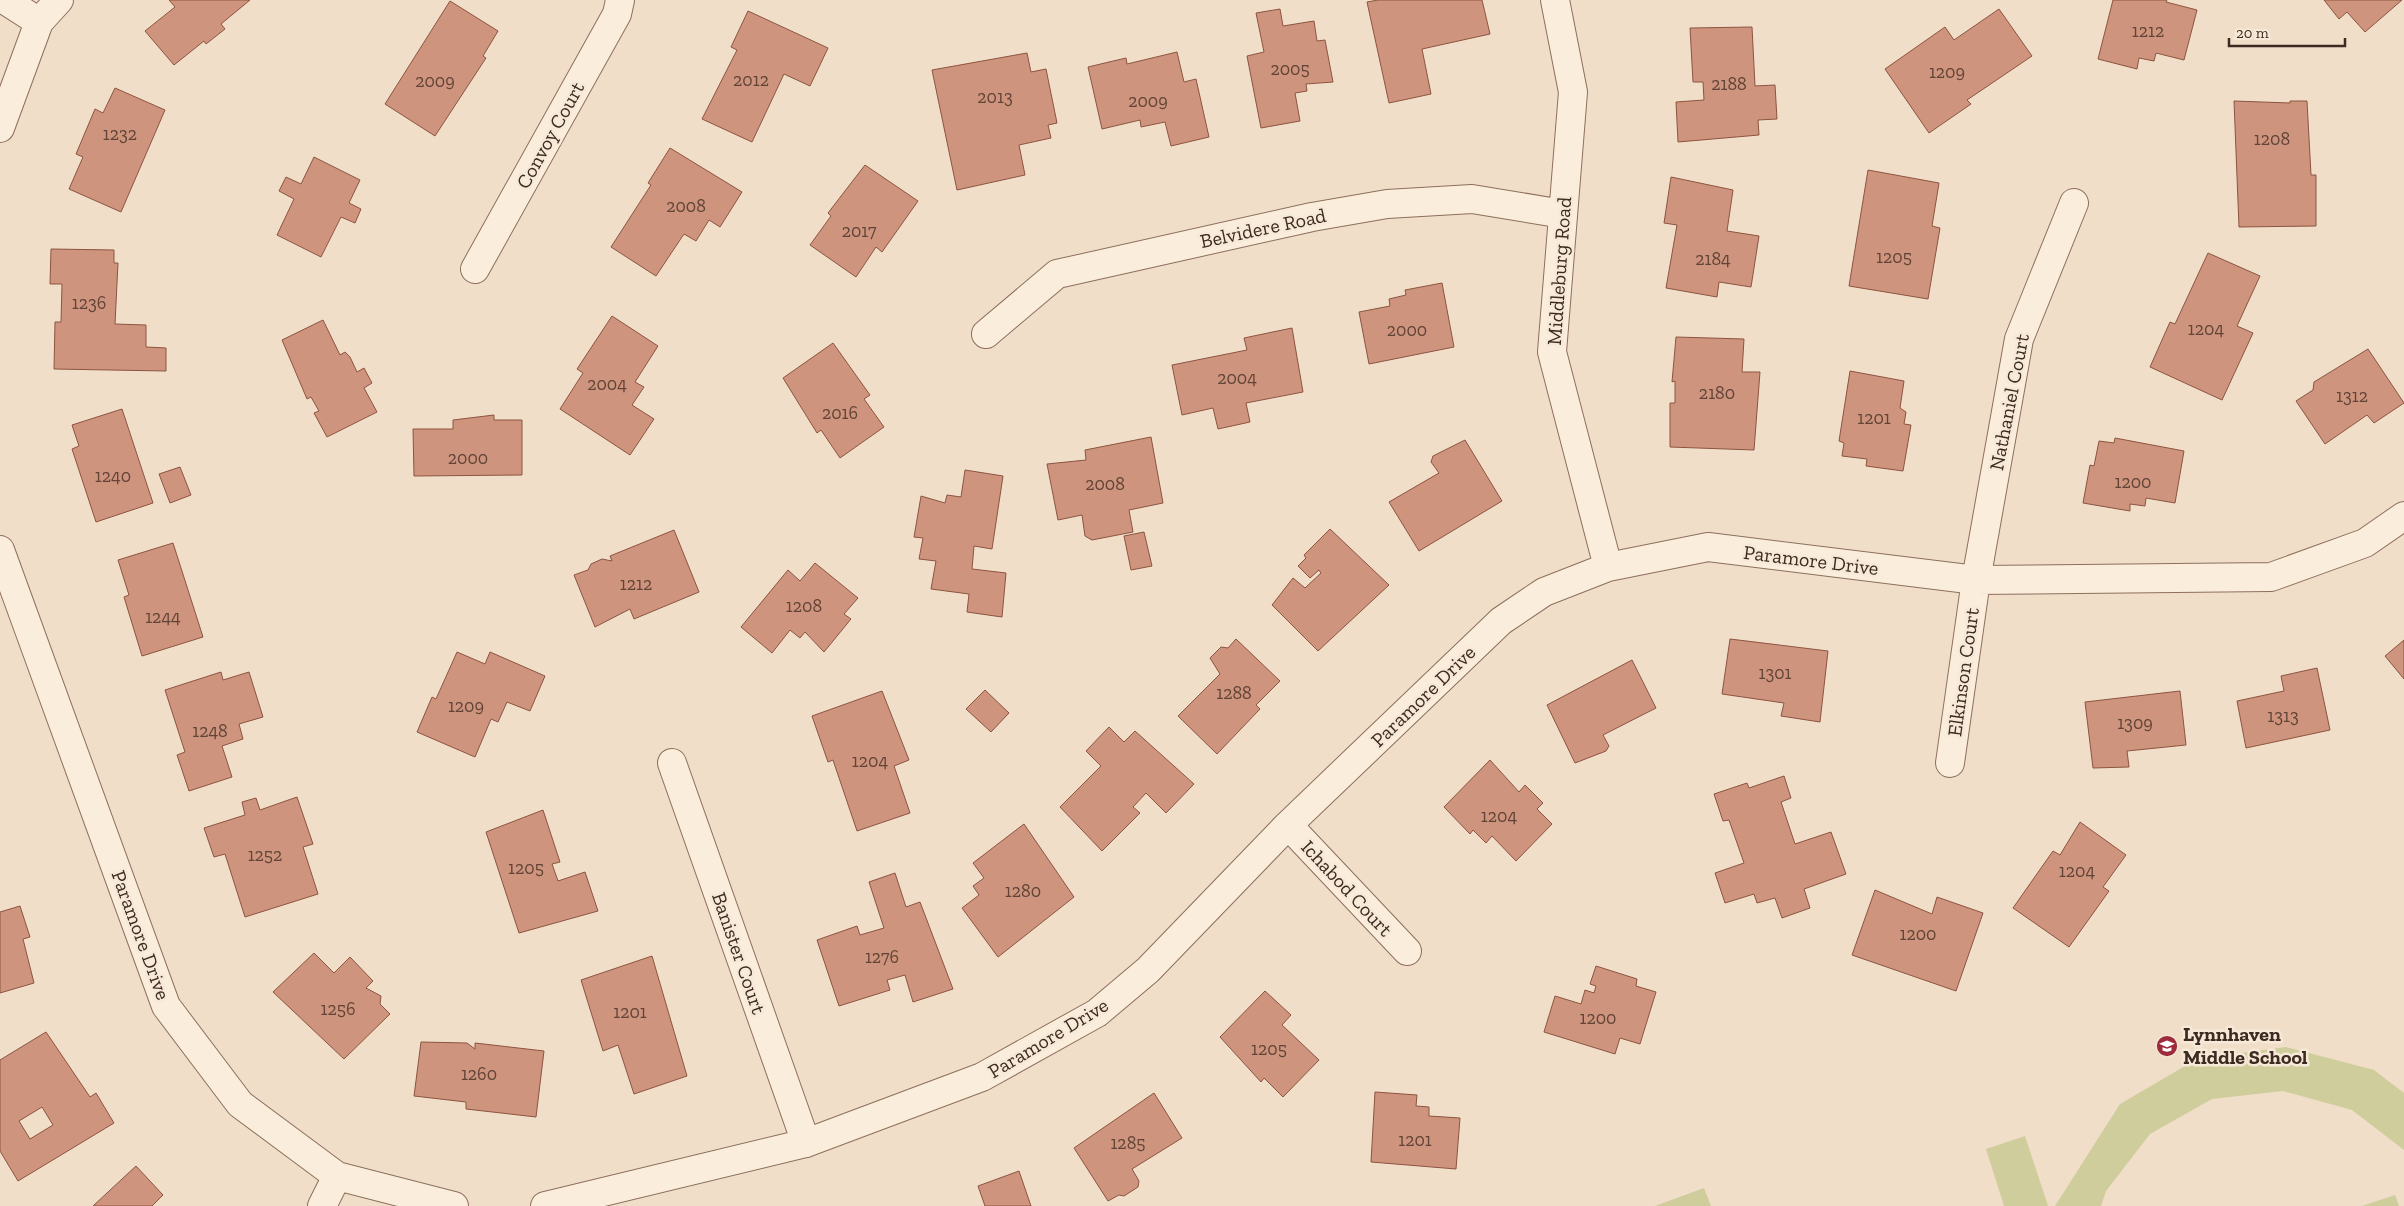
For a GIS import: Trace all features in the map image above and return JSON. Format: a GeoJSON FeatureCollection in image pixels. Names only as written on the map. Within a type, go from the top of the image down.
{"type":"FeatureCollection","features":[{"type":"Feature","properties":{"kind":"street"},"geometry":{"type":"LineString","coordinates":[[5,0],[39,22]]}},
{"type":"Feature","properties":{"kind":"street"},"geometry":{"type":"LineString","coordinates":[[0,128],[39,22],[59,0]]}},
{"type":"Feature","properties":{"kind":"street","name":"Convoy Court"},"geometry":{"type":"LineString","coordinates":[[475,269],[617,14],[620,0]]}},
{"type":"Feature","properties":{"kind":"street","name":"Middleburg Road"},"geometry":{"type":"LineString","coordinates":[[1555,0],[1573,92],[1552,352],[1608,567]]}},
{"type":"Feature","properties":{"kind":"street","name":"Belvidere Road"},"geometry":{"type":"LineString","coordinates":[[986,334],[1057,274],[1312,217],[1387,204],[1472,199],[1563,214]]}},
{"type":"Feature","properties":{"kind":"street","name":"Nathaniel Court"},"geometry":{"type":"LineString","coordinates":[[1976,580],[2019,339],[2074,203]]}},
{"type":"Feature","properties":{"kind":"street","name":"Paramore Drive"},"geometry":{"type":"LineString","coordinates":[[545,1206],[806,1142],[982,1077],[1097,1013],[1148,970],[1288,825],[1501,621],[1544,592],[1608,567],[1708,547],[1976,580],[2271,577],[2365,543],[2404,516]]}},
{"type":"Feature","properties":{"kind":"street","name":"Paramore Drive"},"geometry":{"type":"LineString","coordinates":[[0,550],[166,1006],[240,1104],[337,1176],[454,1206]]}},
{"type":"Feature","properties":{"kind":"street","name":"Elkinson Court"},"geometry":{"type":"LineString","coordinates":[[1950,763],[1976,580]]}},
{"type":"Feature","properties":{"kind":"street","name":"Banister Court"},"geometry":{"type":"LineString","coordinates":[[672,763],[806,1142]]}},
{"type":"Feature","properties":{"kind":"street","name":"Ichabod Court"},"geometry":{"type":"LineString","coordinates":[[1288,825],[1407,951]]}},
{"type":"Feature","properties":{"kind":"street"},"geometry":{"type":"LineString","coordinates":[[322,1206],[337,1176]]}},
{"type":"Feature","properties":{"kind":"shaded area"},"geometry":{"type":"Polygon","coordinates":[[[2286,1047],[2374,1070],[2404,1093],[2404,1150],[2352,1110],[2283,1091],[2212,1099],[2150,1134],[2106,1191],[2101,1206],[2055,1206],[2120,1104],[2197,1059],[2286,1047]]]}},
{"type":"Feature","properties":{"kind":"shaded area"},"geometry":{"type":"Polygon","coordinates":[[[2025,1136],[2048,1206],[2004,1206],[1986,1149],[2025,1136]]]}},
{"type":"Feature","properties":{"kind":"shaded area"},"geometry":{"type":"Polygon","coordinates":[[[1704,1188],[1711,1206],[1655,1206],[1704,1188]]]}},
{"type":"Feature","properties":{"kind":"shaded area"},"geometry":{"type":"Polygon","coordinates":[[[2395,1195],[2399,1206],[2362,1206],[2395,1195]]]}},
{"type":"Feature","properties":{"kind":"building"},"geometry":{"type":"Polygon","coordinates":[[[169,0],[250,0],[221,24],[225,29],[206,44],[204,41],[174,65],[145,31],[175,7],[169,0]]]}},
{"type":"Feature","properties":{"kind":"building"},"geometry":{"type":"Polygon","coordinates":[[[1378,0],[1482,0],[1490,34],[1422,49],[1431,94],[1389,103],[1367,2],[1378,0]]]}},
{"type":"Feature","properties":{"kind":"building"},"geometry":{"type":"Polygon","coordinates":[[[2113,0],[2167,0],[2166,2],[2197,10],[2184,60],[2156,53],[2154,61],[2139,58],[2137,69],[2098,59],[2113,0]]]}},
{"type":"Feature","properties":{"kind":"building"},"geometry":{"type":"Polygon","coordinates":[[[2324,0],[2402,0],[2365,32],[2347,12],[2339,19],[2324,0]]]}},
{"type":"Feature","properties":{"kind":"building"},"geometry":{"type":"Polygon","coordinates":[[[450,1],[498,31],[483,56],[486,58],[435,136],[385,104],[450,1]]]}},
{"type":"Feature","properties":{"kind":"building"},"geometry":{"type":"Polygon","coordinates":[[[1280,9],[1283,26],[1314,21],[1317,41],[1325,40],[1333,82],[1306,84],[1307,91],[1295,93],[1300,121],[1261,128],[1247,56],[1264,52],[1256,13],[1280,9]]]}},
{"type":"Feature","properties":{"kind":"building"},"geometry":{"type":"Polygon","coordinates":[[[1999,9],[2032,56],[1967,100],[1971,104],[1929,133],[1885,69],[1945,27],[1954,40],[1999,9]]]}},
{"type":"Feature","properties":{"kind":"building"},"geometry":{"type":"Polygon","coordinates":[[[748,11],[828,48],[810,86],[784,74],[752,142],[702,119],[737,50],[731,47],[748,11]]]}},
{"type":"Feature","properties":{"kind":"building"},"geometry":{"type":"Polygon","coordinates":[[[1752,27],[1755,86],[1775,85],[1777,119],[1758,120],[1759,135],[1678,142],[1676,102],[1704,100],[1703,82],[1693,82],[1690,28],[1752,27]]]}},
{"type":"Feature","properties":{"kind":"building"},"geometry":{"type":"Polygon","coordinates":[[[1177,52],[1184,82],[1196,79],[1209,137],[1171,146],[1165,122],[1141,127],[1140,120],[1102,129],[1088,67],[1126,58],[1127,64],[1177,52]]]}},
{"type":"Feature","properties":{"kind":"building"},"geometry":{"type":"Polygon","coordinates":[[[1027,53],[1031,72],[1046,69],[1057,123],[1048,125],[1051,138],[1019,145],[1025,175],[957,190],[932,70],[1027,53]]]}},
{"type":"Feature","properties":{"kind":"building"},"geometry":{"type":"Polygon","coordinates":[[[115,88],[165,110],[121,212],[69,189],[83,157],[76,154],[95,109],[103,113],[115,88]]]}},
{"type":"Feature","properties":{"kind":"building"},"geometry":{"type":"Polygon","coordinates":[[[2234,101],[2290,103],[2290,101],[2307,101],[2311,175],[2316,175],[2316,226],[2239,227],[2234,101]]]}},
{"type":"Feature","properties":{"kind":"building"},"geometry":{"type":"Polygon","coordinates":[[[670,148],[742,192],[720,227],[709,220],[696,241],[684,234],[656,276],[611,247],[651,185],[648,183],[670,148]]]}},
{"type":"Feature","properties":{"kind":"building"},"geometry":{"type":"Polygon","coordinates":[[[314,157],[360,180],[349,203],[361,209],[355,223],[341,217],[321,257],[277,235],[294,199],[279,191],[286,177],[301,184],[314,157]]]}},
{"type":"Feature","properties":{"kind":"building"},"geometry":{"type":"Polygon","coordinates":[[[865,165],[918,201],[882,252],[876,247],[856,277],[810,245],[831,216],[828,213],[865,165]]]}},
{"type":"Feature","properties":{"kind":"building"},"geometry":{"type":"Polygon","coordinates":[[[1868,170],[1939,183],[1932,226],[1940,228],[1928,299],[1849,286],[1868,170]]]}},
{"type":"Feature","properties":{"kind":"building"},"geometry":{"type":"Polygon","coordinates":[[[1671,177],[1733,190],[1727,231],[1759,236],[1751,287],[1719,282],[1717,297],[1666,288],[1677,225],[1664,223],[1671,177]]]}},
{"type":"Feature","properties":{"kind":"building"},"geometry":{"type":"Polygon","coordinates":[[[51,249],[114,250],[114,263],[118,263],[115,324],[146,325],[146,347],[166,348],[166,371],[54,369],[55,322],[61,322],[62,284],[50,284],[51,249]]]}},
{"type":"Feature","properties":{"kind":"building"},"geometry":{"type":"Polygon","coordinates":[[[2208,253],[2260,276],[2237,326],[2253,333],[2222,400],[2150,367],[2170,322],[2175,324],[2208,253]]]}},
{"type":"Feature","properties":{"kind":"building"},"geometry":{"type":"Polygon","coordinates":[[[1442,283],[1454,347],[1369,364],[1359,312],[1390,306],[1389,299],[1406,295],[1405,290],[1442,283]]]}},
{"type":"Feature","properties":{"kind":"building"},"geometry":{"type":"Polygon","coordinates":[[[612,316],[658,346],[635,382],[644,387],[632,405],[654,419],[630,455],[560,409],[583,373],[577,369],[612,316]]]}},
{"type":"Feature","properties":{"kind":"building"},"geometry":{"type":"Polygon","coordinates":[[[323,320],[340,355],[345,352],[350,357],[357,372],[364,368],[372,383],[364,388],[377,412],[327,437],[314,413],[319,411],[311,397],[307,399],[282,340],[323,320]]]}},
{"type":"Feature","properties":{"kind":"building"},"geometry":{"type":"Polygon","coordinates":[[[1292,328],[1303,392],[1246,403],[1250,422],[1218,429],[1213,408],[1182,415],[1172,365],[1247,350],[1244,338],[1292,328]]]}},
{"type":"Feature","properties":{"kind":"building"},"geometry":{"type":"Polygon","coordinates":[[[1676,337],[1744,339],[1742,372],[1760,372],[1754,450],[1670,447],[1670,403],[1675,403],[1675,381],[1672,382],[1676,337]]]}},
{"type":"Feature","properties":{"kind":"building"},"geometry":{"type":"Polygon","coordinates":[[[833,343],[870,395],[864,399],[884,427],[840,458],[821,430],[817,433],[783,378],[833,343]]]}},
{"type":"Feature","properties":{"kind":"building"},"geometry":{"type":"Polygon","coordinates":[[[2368,349],[2404,403],[2374,423],[2367,415],[2325,444],[2296,401],[2313,390],[2314,382],[2368,349]]]}},
{"type":"Feature","properties":{"kind":"building"},"geometry":{"type":"Polygon","coordinates":[[[1850,371],[1904,381],[1900,408],[1906,412],[1904,424],[1911,425],[1903,471],[1866,466],[1867,459],[1842,456],[1844,443],[1839,441],[1850,371]]]}},
{"type":"Feature","properties":{"kind":"building"},"geometry":{"type":"Polygon","coordinates":[[[122,409],[153,503],[96,522],[72,449],[79,446],[72,425],[122,409]]]}},
{"type":"Feature","properties":{"kind":"building"},"geometry":{"type":"Polygon","coordinates":[[[494,415],[494,420],[522,420],[522,475],[414,476],[413,429],[453,429],[453,420],[494,415]]]}},
{"type":"Feature","properties":{"kind":"building"},"geometry":{"type":"Polygon","coordinates":[[[1151,437],[1163,503],[1129,510],[1133,532],[1092,540],[1085,536],[1082,515],[1058,520],[1047,464],[1086,460],[1085,450],[1151,437]]]}},
{"type":"Feature","properties":{"kind":"building"},"geometry":{"type":"Polygon","coordinates":[[[2115,438],[2184,451],[2175,503],[2146,498],[2145,506],[2130,504],[2130,511],[2083,503],[2090,465],[2094,466],[2099,441],[2114,443],[2115,438]]]}},
{"type":"Feature","properties":{"kind":"building"},"geometry":{"type":"Polygon","coordinates":[[[1465,440],[1502,501],[1419,551],[1389,502],[1439,473],[1431,462],[1433,456],[1465,440]]]}},
{"type":"Feature","properties":{"kind":"building"},"geometry":{"type":"Polygon","coordinates":[[[180,467],[191,495],[170,503],[159,474],[180,467]]]}},
{"type":"Feature","properties":{"kind":"building"},"geometry":{"type":"Polygon","coordinates":[[[965,470],[1003,476],[992,549],[974,546],[972,569],[1006,573],[1002,617],[967,612],[969,594],[931,589],[936,561],[919,559],[923,538],[914,537],[921,496],[945,503],[947,495],[961,497],[965,470]]]}},
{"type":"Feature","properties":{"kind":"building"},"geometry":{"type":"Polygon","coordinates":[[[1330,529],[1389,585],[1318,651],[1272,605],[1293,578],[1305,588],[1321,573],[1319,570],[1310,578],[1298,566],[1306,558],[1304,555],[1330,529]]]}},
{"type":"Feature","properties":{"kind":"building"},"geometry":{"type":"Polygon","coordinates":[[[674,530],[699,592],[634,619],[630,609],[595,627],[574,575],[588,570],[591,564],[602,559],[612,561],[610,556],[674,530]]]}},
{"type":"Feature","properties":{"kind":"building"},"geometry":{"type":"Polygon","coordinates":[[[1144,532],[1152,566],[1131,570],[1124,536],[1144,532]]]}},
{"type":"Feature","properties":{"kind":"building"},"geometry":{"type":"Polygon","coordinates":[[[173,543],[203,637],[142,656],[124,597],[129,595],[118,560],[173,543]]]}},
{"type":"Feature","properties":{"kind":"building"},"geometry":{"type":"Polygon","coordinates":[[[815,563],[858,598],[844,614],[851,619],[824,652],[805,632],[800,638],[790,630],[772,653],[741,627],[788,570],[800,581],[815,563]]]}},
{"type":"Feature","properties":{"kind":"building"},"geometry":{"type":"Polygon","coordinates":[[[1236,639],[1280,681],[1256,705],[1260,709],[1217,754],[1178,716],[1220,674],[1210,658],[1221,647],[1228,648],[1236,639]]]}},
{"type":"Feature","properties":{"kind":"building"},"geometry":{"type":"Polygon","coordinates":[[[1730,639],[1828,651],[1820,722],[1781,716],[1784,703],[1722,694],[1730,639]]]}},
{"type":"Feature","properties":{"kind":"building"},"geometry":{"type":"Polygon","coordinates":[[[2404,640],[2404,679],[2385,656],[2404,640]]]}},
{"type":"Feature","properties":{"kind":"building"},"geometry":{"type":"Polygon","coordinates":[[[457,652],[485,664],[490,652],[545,676],[530,711],[507,702],[498,722],[491,719],[475,757],[417,732],[432,697],[436,699],[457,652]]]}},
{"type":"Feature","properties":{"kind":"building"},"geometry":{"type":"Polygon","coordinates":[[[1632,660],[1656,708],[1603,735],[1609,746],[1606,751],[1575,763],[1547,705],[1632,660]]]}},
{"type":"Feature","properties":{"kind":"building"},"geometry":{"type":"Polygon","coordinates":[[[2317,668],[2330,730],[2246,748],[2237,701],[2284,691],[2281,676],[2317,668]]]}},
{"type":"Feature","properties":{"kind":"building"},"geometry":{"type":"Polygon","coordinates":[[[221,672],[223,680],[249,672],[263,717],[239,724],[243,739],[222,746],[232,777],[189,791],[177,755],[185,752],[165,690],[221,672]]]}},
{"type":"Feature","properties":{"kind":"building"},"geometry":{"type":"Polygon","coordinates":[[[985,690],[1009,713],[991,732],[966,709],[985,690]]]}},
{"type":"Feature","properties":{"kind":"building"},"geometry":{"type":"Polygon","coordinates":[[[882,691],[909,760],[894,766],[910,813],[857,831],[833,760],[828,762],[812,716],[882,691]]]}},
{"type":"Feature","properties":{"kind":"building"},"geometry":{"type":"Polygon","coordinates":[[[2180,691],[2186,745],[2127,751],[2129,767],[2093,768],[2085,702],[2180,691]]]}},
{"type":"Feature","properties":{"kind":"building"},"geometry":{"type":"Polygon","coordinates":[[[1109,727],[1124,742],[1135,731],[1194,784],[1166,813],[1146,793],[1133,807],[1140,813],[1102,851],[1060,807],[1101,766],[1086,751],[1109,727]]]}},
{"type":"Feature","properties":{"kind":"building"},"geometry":{"type":"Polygon","coordinates":[[[1490,760],[1519,792],[1525,785],[1543,803],[1537,809],[1552,824],[1516,861],[1492,836],[1486,843],[1473,830],[1470,834],[1444,807],[1490,760]]]}},
{"type":"Feature","properties":{"kind":"building"},"geometry":{"type":"Polygon","coordinates":[[[1784,776],[1791,798],[1781,802],[1795,844],[1831,832],[1846,874],[1804,889],[1810,908],[1782,918],[1775,898],[1757,903],[1754,894],[1725,903],[1715,873],[1744,863],[1729,820],[1723,821],[1714,794],[1747,783],[1749,788],[1784,776]]]}},
{"type":"Feature","properties":{"kind":"building"},"geometry":{"type":"Polygon","coordinates":[[[297,797],[313,844],[303,847],[318,894],[245,917],[225,854],[214,857],[204,828],[245,815],[242,802],[256,798],[260,810],[297,797]]]}},
{"type":"Feature","properties":{"kind":"building"},"geometry":{"type":"Polygon","coordinates":[[[543,810],[560,862],[552,864],[558,881],[585,872],[598,911],[519,933],[486,832],[543,810]]]}},
{"type":"Feature","properties":{"kind":"building"},"geometry":{"type":"Polygon","coordinates":[[[2080,822],[2126,855],[2103,887],[2109,891],[2069,947],[2013,908],[2053,851],[2060,855],[2080,822]]]}},
{"type":"Feature","properties":{"kind":"building"},"geometry":{"type":"Polygon","coordinates":[[[1024,824],[1074,897],[998,957],[962,908],[979,895],[973,886],[984,878],[973,863],[1024,824]]]}},
{"type":"Feature","properties":{"kind":"building"},"geometry":{"type":"Polygon","coordinates":[[[895,873],[906,907],[920,902],[953,989],[913,1002],[905,975],[887,980],[890,990],[839,1006],[817,940],[857,926],[860,935],[884,928],[869,882],[895,873]]]}},
{"type":"Feature","properties":{"kind":"building"},"geometry":{"type":"Polygon","coordinates":[[[1875,890],[1932,914],[1937,897],[1983,913],[1956,991],[1852,955],[1875,890]]]}},
{"type":"Feature","properties":{"kind":"building"},"geometry":{"type":"Polygon","coordinates":[[[20,906],[30,937],[23,939],[34,983],[0,993],[0,912],[20,906]]]}},
{"type":"Feature","properties":{"kind":"building"},"geometry":{"type":"Polygon","coordinates":[[[314,953],[334,973],[350,957],[373,981],[366,988],[381,996],[380,1004],[390,1014],[344,1059],[273,992],[314,953]]]}},
{"type":"Feature","properties":{"kind":"building"},"geometry":{"type":"Polygon","coordinates":[[[652,956],[687,1076],[634,1094],[618,1045],[603,1051],[581,980],[652,956]]]}},
{"type":"Feature","properties":{"kind":"building"},"geometry":{"type":"Polygon","coordinates":[[[1596,966],[1637,979],[1636,986],[1656,992],[1640,1044],[1620,1038],[1615,1054],[1544,1032],[1555,996],[1581,1004],[1585,990],[1594,993],[1596,986],[1590,984],[1596,966]]]}},
{"type":"Feature","properties":{"kind":"building"},"geometry":{"type":"Polygon","coordinates":[[[1265,991],[1291,1015],[1282,1025],[1319,1060],[1283,1097],[1264,1078],[1261,1082],[1220,1037],[1265,991]]]}},
{"type":"Feature","properties":{"kind":"building"},"geometry":{"type":"Polygon","coordinates":[[[46,1032],[90,1097],[96,1093],[114,1123],[18,1181],[0,1151],[0,1060],[46,1032]],[[42,1107],[19,1121],[30,1139],[53,1125],[42,1107]]]}},
{"type":"Feature","properties":{"kind":"building"},"geometry":{"type":"Polygon","coordinates":[[[421,1042],[467,1043],[475,1049],[475,1043],[544,1051],[536,1117],[466,1109],[466,1102],[414,1096],[421,1042]]]}},
{"type":"Feature","properties":{"kind":"building"},"geometry":{"type":"Polygon","coordinates":[[[1375,1092],[1417,1095],[1416,1106],[1429,1107],[1429,1116],[1460,1118],[1456,1169],[1371,1162],[1375,1092]]]}},
{"type":"Feature","properties":{"kind":"building"},"geometry":{"type":"Polygon","coordinates":[[[1154,1093],[1182,1138],[1132,1169],[1139,1181],[1138,1187],[1124,1196],[1119,1195],[1108,1201],[1074,1148],[1154,1093]]]}},
{"type":"Feature","properties":{"kind":"building"},"geometry":{"type":"Polygon","coordinates":[[[136,1166],[163,1195],[152,1206],[93,1206],[136,1166]]]}},
{"type":"Feature","properties":{"kind":"building"},"geometry":{"type":"Polygon","coordinates":[[[1019,1171],[1031,1206],[985,1206],[978,1186],[1019,1171]]]}},
{"type":"Feature","properties":{"kind":"place","name":"Lynnhaven Middle School"},"geometry":{"type":"Point","coordinates":[2167,1046]}}]}
